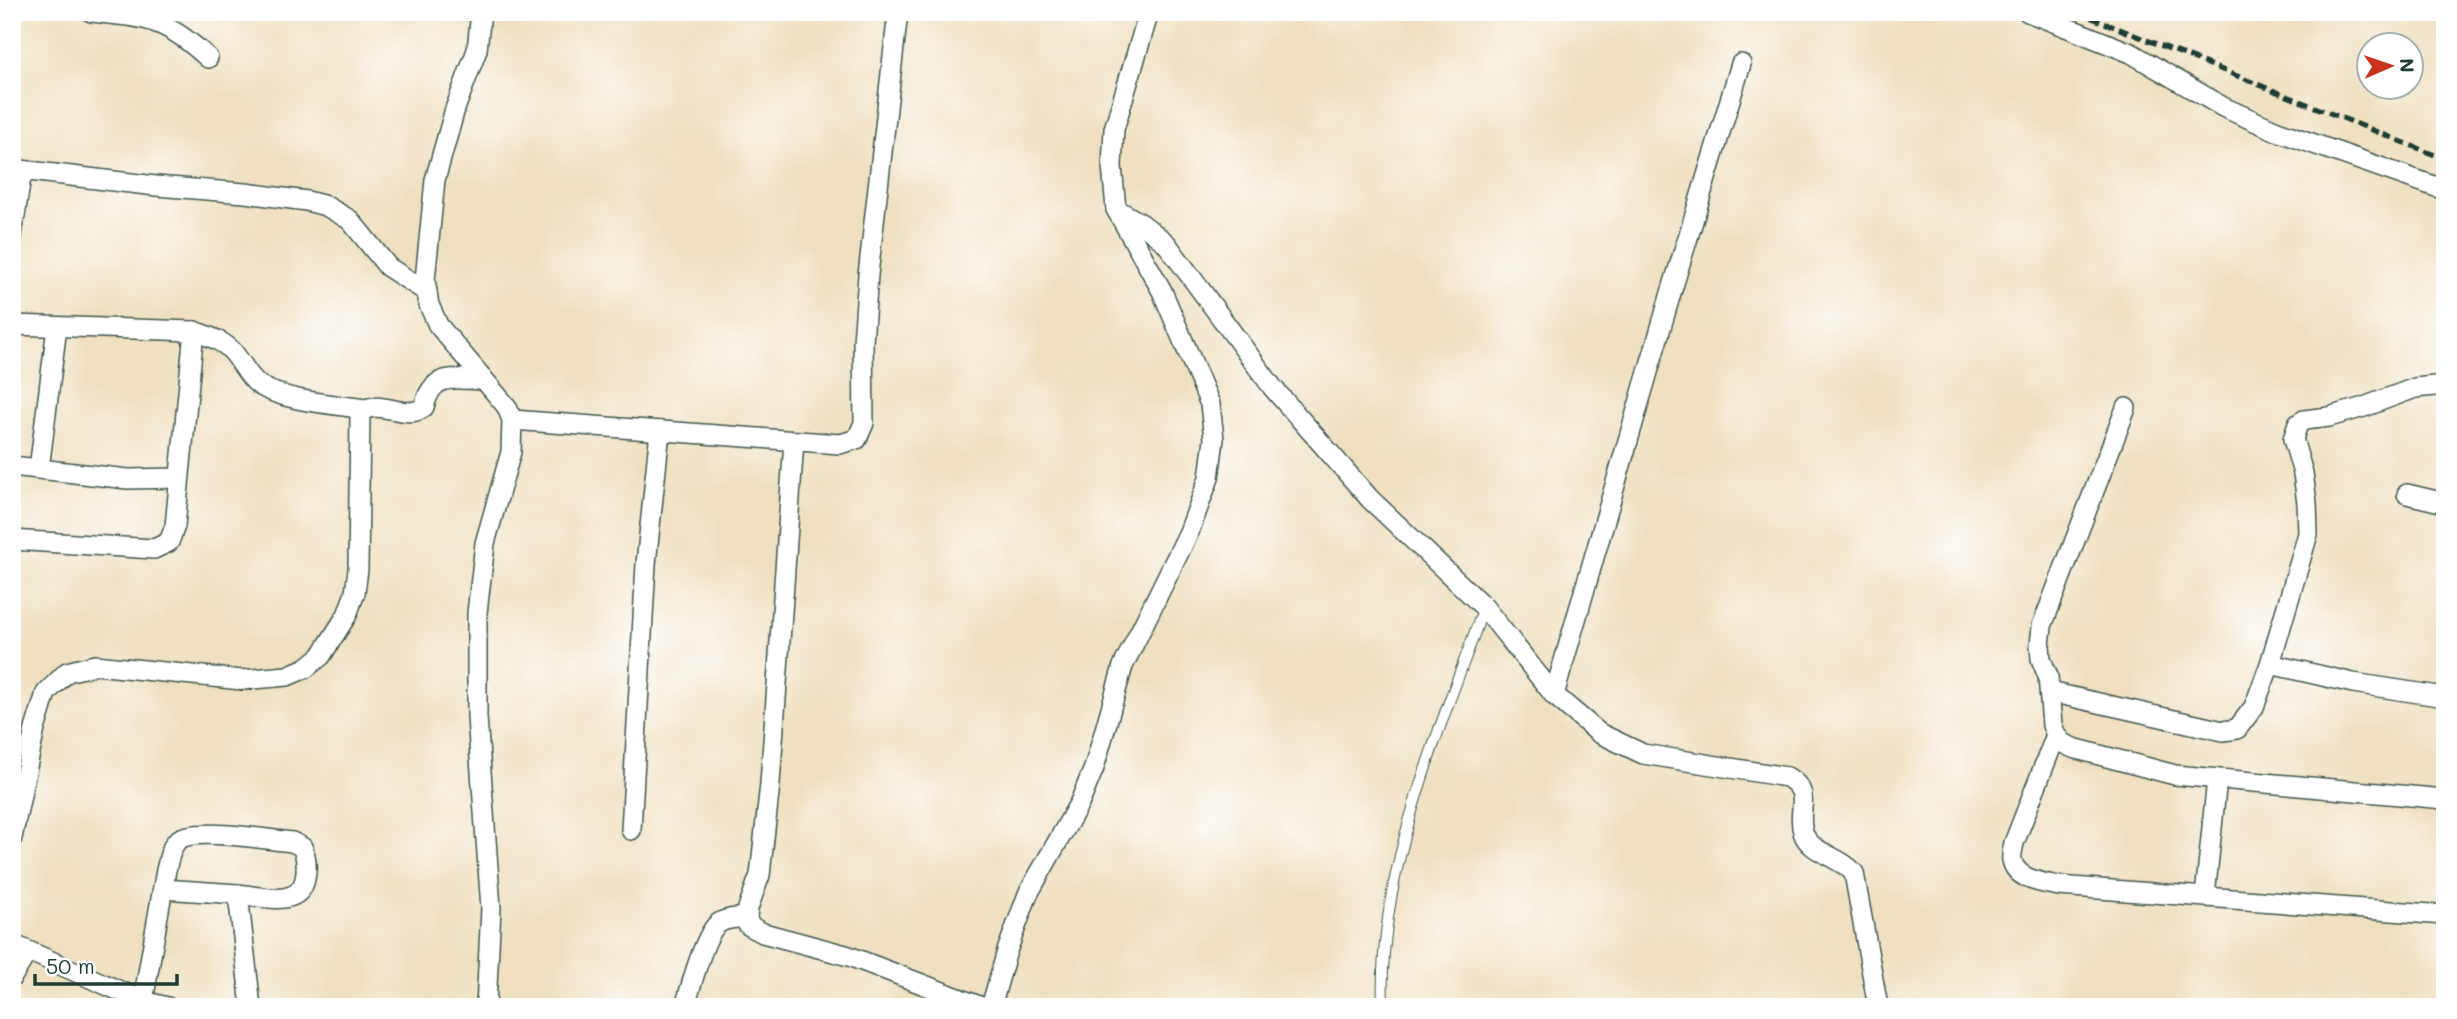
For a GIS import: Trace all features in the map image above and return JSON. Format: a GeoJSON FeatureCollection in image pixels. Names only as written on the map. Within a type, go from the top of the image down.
{"type":"FeatureCollection","features":[{"type":"Feature","properties":{"kind":"street"},"geometry":{"type":"LineString","coordinates":[[92,12],[141,18],[164,24],[188,39],[208,58]]}},
{"type":"Feature","properties":{"kind":"street"},"geometry":{"type":"LineString","coordinates":[[481,12],[477,50],[455,109],[435,180],[425,280],[438,325],[507,407],[512,420],[511,452],[485,543],[477,613],[477,717],[491,908],[486,1007]]}},
{"type":"Feature","properties":{"kind":"street"},"geometry":{"type":"LineString","coordinates":[[512,420],[793,440],[849,443],[858,439],[864,424],[863,342],[868,275],[898,12]]}},
{"type":"Feature","properties":{"kind":"street"},"geometry":{"type":"LineString","coordinates":[[991,1007],[1007,951],[1028,894],[1080,802],[1094,768],[1123,666],[1189,532],[1209,478],[1214,439],[1210,404],[1162,291],[1116,209],[1112,166],[1114,129],[1149,12]]}},
{"type":"Feature","properties":{"kind":"street"},"geometry":{"type":"LineString","coordinates":[[2028,12],[2131,53],[2223,107],[2277,131],[2445,190]]}},
{"type":"Feature","properties":{"kind":"street"},"geometry":{"type":"LineString","coordinates":[[1554,695],[1741,64]]}},
{"type":"Feature","properties":{"kind":"street"},"geometry":{"type":"LineString","coordinates":[[12,235],[17,170],[307,201],[326,206],[350,220],[388,267],[412,285],[427,292]]}},
{"type":"Feature","properties":{"kind":"street"},"geometry":{"type":"LineString","coordinates":[[1116,209],[1142,224],[1166,243],[1273,388],[1370,499],[1484,607],[1554,695],[1599,733],[1643,754],[1787,777],[1797,783],[1802,792],[1803,833],[1816,848],[1846,863],[1854,873],[1878,1007]]}},
{"type":"Feature","properties":{"kind":"street"},"geometry":{"type":"LineString","coordinates":[[12,326],[194,331],[220,342],[232,351],[248,375],[270,391],[365,409],[374,407],[416,412],[424,407],[428,392],[432,385],[438,382],[450,379],[482,380]]}},
{"type":"Feature","properties":{"kind":"street"},"geometry":{"type":"LineString","coordinates":[[39,469],[57,327]]}},
{"type":"Feature","properties":{"kind":"street"},"geometry":{"type":"LineString","coordinates":[[12,540],[154,548],[163,547],[169,542],[176,526],[194,331]]}},
{"type":"Feature","properties":{"kind":"street"},"geometry":{"type":"LineString","coordinates":[[2050,692],[2223,731],[2236,729],[2254,707],[2270,664],[2308,534],[2307,503],[2293,439],[2298,424],[2304,420],[2329,417],[2364,407],[2415,388],[2445,385]]}},
{"type":"Feature","properties":{"kind":"street"},"geometry":{"type":"LineString","coordinates":[[2126,408],[2042,626],[2039,645],[2050,692],[2052,725],[2056,736],[2062,743],[2073,748],[2175,775],[2445,799]]}},
{"type":"Feature","properties":{"kind":"street"},"geometry":{"type":"LineString","coordinates":[[12,838],[35,729],[46,693],[68,672],[95,665],[242,680],[287,676],[306,668],[321,656],[347,615],[355,593],[358,569],[360,415],[365,409]]}},
{"type":"Feature","properties":{"kind":"street"},"geometry":{"type":"LineString","coordinates":[[631,830],[646,564],[660,431]]}},
{"type":"Feature","properties":{"kind":"street"},"geometry":{"type":"LineString","coordinates":[[793,440],[770,784],[760,875],[747,917],[748,925],[763,933],[849,956],[982,1007]]}},
{"type":"Feature","properties":{"kind":"street"},"geometry":{"type":"LineString","coordinates":[[12,466],[128,479],[179,478]]}},
{"type":"Feature","properties":{"kind":"street"},"geometry":{"type":"LineString","coordinates":[[2407,494],[2445,503]]}},
{"type":"Feature","properties":{"kind":"street"},"geometry":{"type":"LineString","coordinates":[[2270,664],[2353,683],[2445,696]]}},
{"type":"Feature","properties":{"kind":"street"},"geometry":{"type":"LineString","coordinates":[[2056,736],[2014,843],[2012,860],[2019,873],[2036,881],[2059,886],[2445,915]]}},
{"type":"Feature","properties":{"kind":"street"},"geometry":{"type":"LineString","coordinates":[[2206,896],[2217,779]]}},
{"type":"Feature","properties":{"kind":"street"},"geometry":{"type":"LineString","coordinates":[[142,1004],[163,889],[171,851],[177,841],[196,833],[292,842],[302,847],[306,866],[303,888],[299,893],[285,898],[163,889]]}},
{"type":"Feature","properties":{"kind":"street"},"geometry":{"type":"LineString","coordinates":[[238,894],[251,1007]]}},
{"type":"Feature","properties":{"kind":"street"},"geometry":{"type":"LineString","coordinates":[[685,1007],[707,937],[715,925],[722,920],[747,917]]}},
{"type":"Feature","properties":{"kind":"street"},"geometry":{"type":"LineString","coordinates":[[12,977],[20,948],[142,1004],[167,1007]]}},
{"type":"Feature","properties":{"kind":"lane"},"geometry":{"type":"LineString","coordinates":[[1383,1007],[1381,974],[1389,908],[1409,823],[1484,607]]}},
{"type":"Feature","properties":{"kind":"railway"},"geometry":{"type":"LineString","coordinates":[[2077,12],[2445,159]]}}]}
